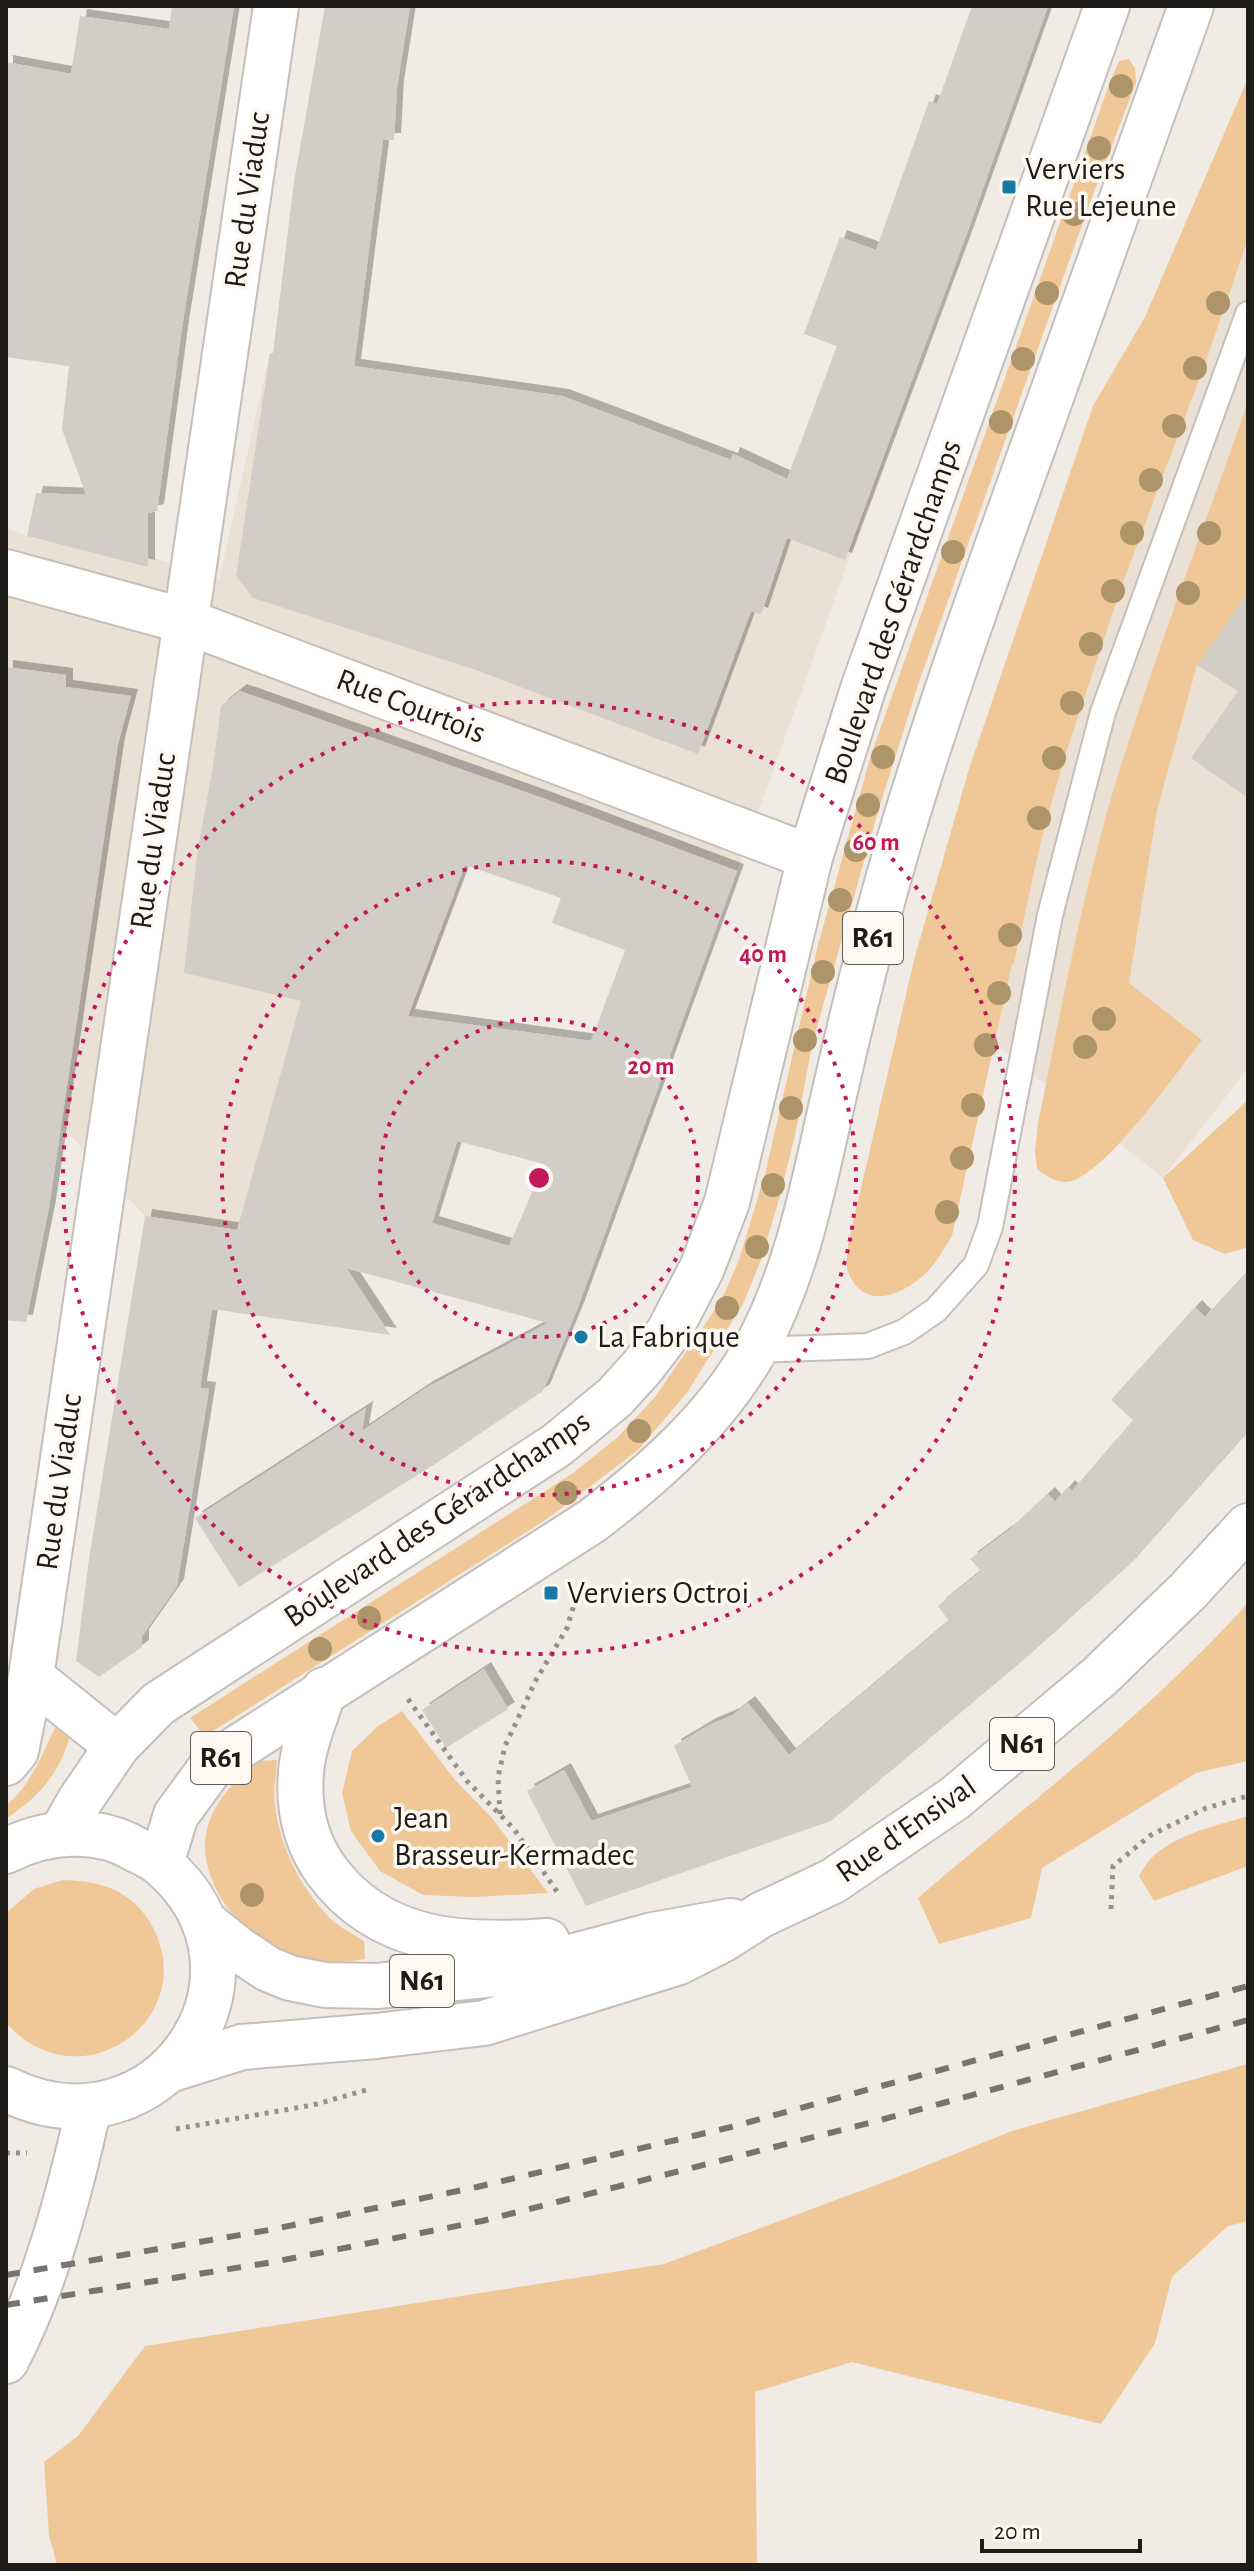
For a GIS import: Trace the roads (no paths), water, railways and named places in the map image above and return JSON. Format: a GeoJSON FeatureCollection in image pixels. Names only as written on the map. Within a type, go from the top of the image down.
{"type":"FeatureCollection","features":[{"type":"Feature","properties":{"kind":"main road","name":"Rue du Viaduc"},"geometry":{"type":"LineString","coordinates":[[6,1763],[16,1751],[31,1677],[276,6]]}},
{"type":"Feature","properties":{"kind":"main road","name":"Boulevard des Gérardchamps"},"geometry":{"type":"LineString","coordinates":[[61,1834],[117,1746],[158,1704],[557,1445],[615,1397],[668,1333],[702,1268],[727,1202],[810,857],[863,689],[1107,6]]}},
{"type":"Feature","properties":{"kind":"main road","name":"R61"},"geometry":{"type":"LineString","coordinates":[[161,1863],[176,1815],[214,1763],[324,1690],[524,1567],[627,1494],[686,1441],[723,1398],[755,1350],[774,1312],[802,1237],[849,1027],[897,847],[949,683],[1191,6]]}},
{"type":"Feature","properties":{"kind":"main road","name":"Rue Courtois"},"geometry":{"type":"LineString","coordinates":[[6,572],[185,621],[810,857]]}},
{"type":"Feature","properties":{"kind":"main road","name":"Rue d'Ensival"},"geometry":{"type":"LineString","coordinates":[[172,2069],[242,2047],[484,2023],[679,1962],[761,1915],[833,1881],[966,1789],[1099,1677],[1188,1591],[1248,1526]]}},
{"type":"Feature","properties":{"kind":"main road"},"geometry":{"type":"LineString","coordinates":[[31,1677],[117,1746]]}},
{"type":"Feature","properties":{"kind":"main road"},"geometry":{"type":"LineString","coordinates":[[324,1690],[301,1768],[304,1829],[315,1855],[355,1904],[379,1920],[406,1931],[457,1942],[519,1943],[653,1935]]}},
{"type":"Feature","properties":{"kind":"main road"},"geometry":{"type":"LineString","coordinates":[[6,1851],[39,1838],[61,1834],[97,1835],[121,1841],[161,1863],[190,1894],[204,1922],[211,1947],[213,1974],[210,2000],[191,2045],[172,2069],[136,2094],[113,2103],[89,2107],[57,2107],[26,2099],[6,2089]]}},
{"type":"Feature","properties":{"kind":"main road","name":"Rue d'Ensival"},"geometry":{"type":"LineString","coordinates":[[204,1922],[268,1969],[290,1978],[325,1985],[377,1986],[495,1974],[653,1935],[761,1915]]}},
{"type":"Feature","properties":{"kind":"main road"},"geometry":{"type":"LineString","coordinates":[[6,2361],[21,2332],[69,2193],[89,2107]]}},
{"type":"Feature","properties":{"kind":"lane"},"geometry":{"type":"LineString","coordinates":[[755,1350],[868,1346],[904,1332],[936,1310],[976,1265],[990,1227],[1050,915],[1103,712],[1248,314]]}},
{"type":"Feature","properties":{"kind":"railway"},"geometry":{"type":"LineString","coordinates":[[6,2275],[269,2230],[477,2187],[731,2127],[1248,1986]]}},
{"type":"Feature","properties":{"kind":"railway"},"geometry":{"type":"LineString","coordinates":[[6,2305],[273,2262],[482,2221],[877,2121],[1248,2020]]}},
{"type":"Feature","properties":{"kind":"place","name":"Verviers Rue Lejeune"},"geometry":{"type":"Point","coordinates":[1009,187]}},
{"type":"Feature","properties":{"kind":"place","name":"La Fabrique"},"geometry":{"type":"Point","coordinates":[581,1337]}},
{"type":"Feature","properties":{"kind":"place","name":"Verviers Octroi"},"geometry":{"type":"Point","coordinates":[551,1593]}},
{"type":"Feature","properties":{"kind":"place","name":"Jean Brasseur-Kermadec"},"geometry":{"type":"Point","coordinates":[378,1836]}}]}
